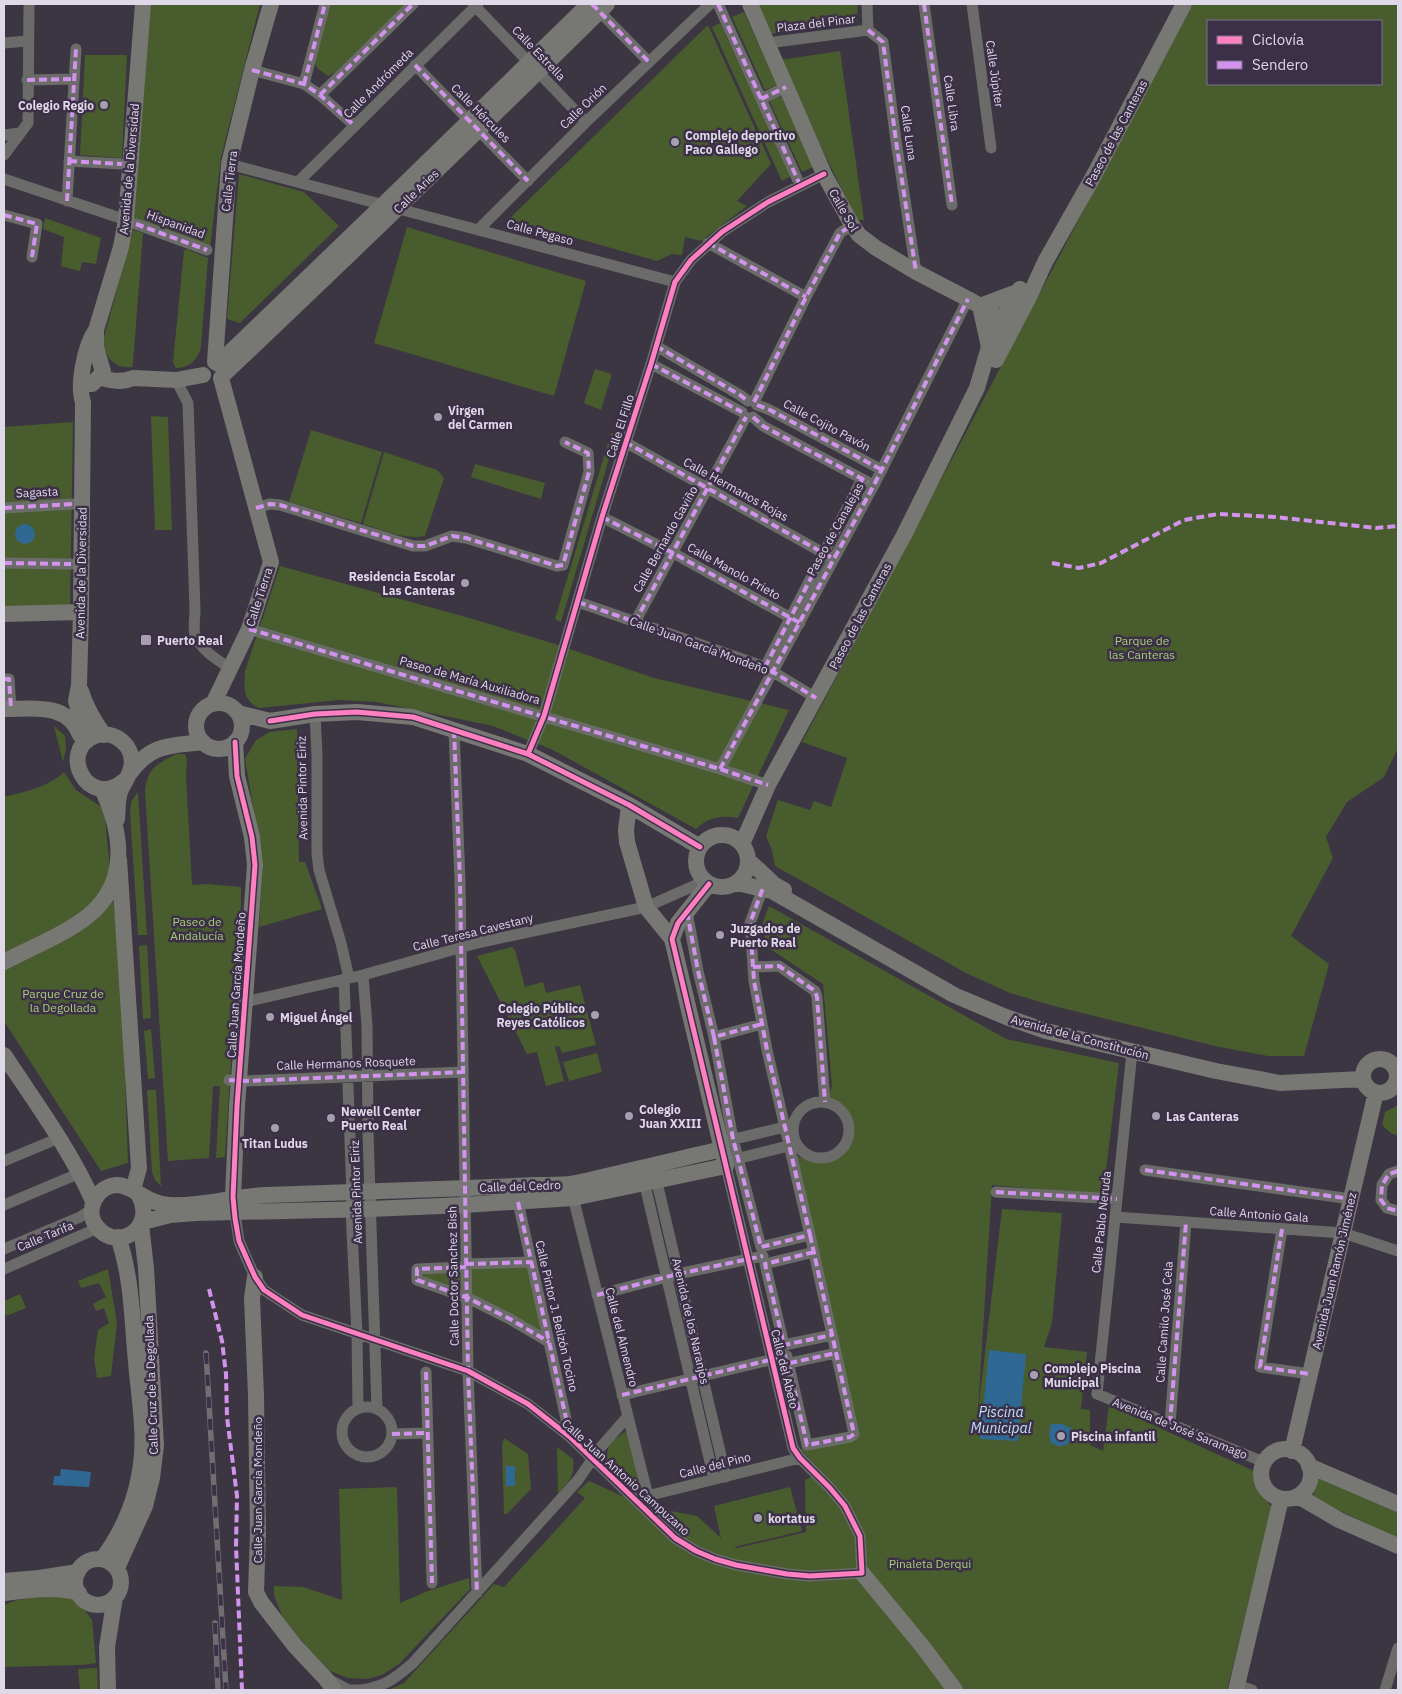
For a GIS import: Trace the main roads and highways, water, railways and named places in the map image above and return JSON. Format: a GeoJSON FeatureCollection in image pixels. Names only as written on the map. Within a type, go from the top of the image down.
{"type":"FeatureCollection","features":[{"type":"Feature","properties":{"kind":"water"},"geometry":{"type":"Polygon","coordinates":[[[25,524],[32,527],[35,534],[32,541],[25,544],[18,541],[15,534],[18,527],[25,524]]]}},
{"type":"Feature","properties":{"kind":"water","name":"Piscina Municipal"},"geometry":{"type":"Polygon","coordinates":[[[989,1350],[1026,1354],[1018,1441],[980,1439],[989,1350]]]}},
{"type":"Feature","properties":{"kind":"water","name":"Piscina infantil"},"geometry":{"type":"Polygon","coordinates":[[[1051,1424],[1062,1424],[1071,1428],[1073,1439],[1066,1445],[1058,1446],[1051,1443],[1049,1434],[1051,1424]]]}},
{"type":"Feature","properties":{"kind":"water"},"geometry":{"type":"Polygon","coordinates":[[[506,1466],[515,1466],[515,1486],[506,1486],[506,1466]]]}},
{"type":"Feature","properties":{"kind":"water"},"geometry":{"type":"Polygon","coordinates":[[[61,1469],[91,1472],[89,1487],[53,1485],[54,1476],[60,1476],[61,1469]]]}},
{"type":"Feature","properties":{"kind":"railway"},"geometry":{"type":"LineString","coordinates":[[206,1353],[226,1690]]}},
{"type":"Feature","properties":{"kind":"railway"},"geometry":{"type":"LineString","coordinates":[[215,1623],[218,1690]]}},
{"type":"Feature","properties":{"kind":"place","name":"Colegio Regio"},"geometry":{"type":"Point","coordinates":[104,105]}},
{"type":"Feature","properties":{"kind":"place","name":"Complejo deportivo Paco Gallego"},"geometry":{"type":"Point","coordinates":[675,142]}},
{"type":"Feature","properties":{"kind":"place","name":"Virgen del Carmen"},"geometry":{"type":"Point","coordinates":[438,417]}},
{"type":"Feature","properties":{"kind":"place","name":"Residencia Escolar Las Canteras"},"geometry":{"type":"Point","coordinates":[465,583]}},
{"type":"Feature","properties":{"kind":"place","name":"Puerto Real"},"geometry":{"type":"Point","coordinates":[146,640]}},
{"type":"Feature","properties":{"kind":"place","name":"Juzgados de Puerto Real"},"geometry":{"type":"Point","coordinates":[720,935]}},
{"type":"Feature","properties":{"kind":"place","name":"Colegio Público Reyes Católicos"},"geometry":{"type":"Point","coordinates":[595,1015]}},
{"type":"Feature","properties":{"kind":"place","name":"Miguel Ángel"},"geometry":{"type":"Point","coordinates":[270,1017]}},
{"type":"Feature","properties":{"kind":"place","name":"Colegio Juan XXIII"},"geometry":{"type":"Point","coordinates":[629,1116]}},
{"type":"Feature","properties":{"kind":"place","name":"Las Canteras"},"geometry":{"type":"Point","coordinates":[1156,1116]}},
{"type":"Feature","properties":{"kind":"place","name":"Newell Center Puerto Real"},"geometry":{"type":"Point","coordinates":[331,1118]}},
{"type":"Feature","properties":{"kind":"place","name":"Titan Ludus"},"geometry":{"type":"Point","coordinates":[275,1128]}},
{"type":"Feature","properties":{"kind":"place","name":"Complejo Piscina Municipal"},"geometry":{"type":"Point","coordinates":[1034,1375]}},
{"type":"Feature","properties":{"kind":"place","name":"Piscina infantil"},"geometry":{"type":"Point","coordinates":[1061,1436]}},
{"type":"Feature","properties":{"kind":"place","name":"kortatus"},"geometry":{"type":"Point","coordinates":[758,1518]}},
{"type":"Feature","properties":{"kind":"park label","name":"Parque de las Canteras"},"geometry":{"type":"Point","coordinates":[1142,647]}},
{"type":"Feature","properties":{"kind":"park label","name":"Paseo de Andalucía"},"geometry":{"type":"Point","coordinates":[197,928]}},
{"type":"Feature","properties":{"kind":"park label","name":"Parque Cruz de la Degollada"},"geometry":{"type":"Point","coordinates":[63,1000]}},
{"type":"Feature","properties":{"kind":"park label","name":"Pinaleta Derqui"},"geometry":{"type":"Point","coordinates":[930,1563]}}]}
